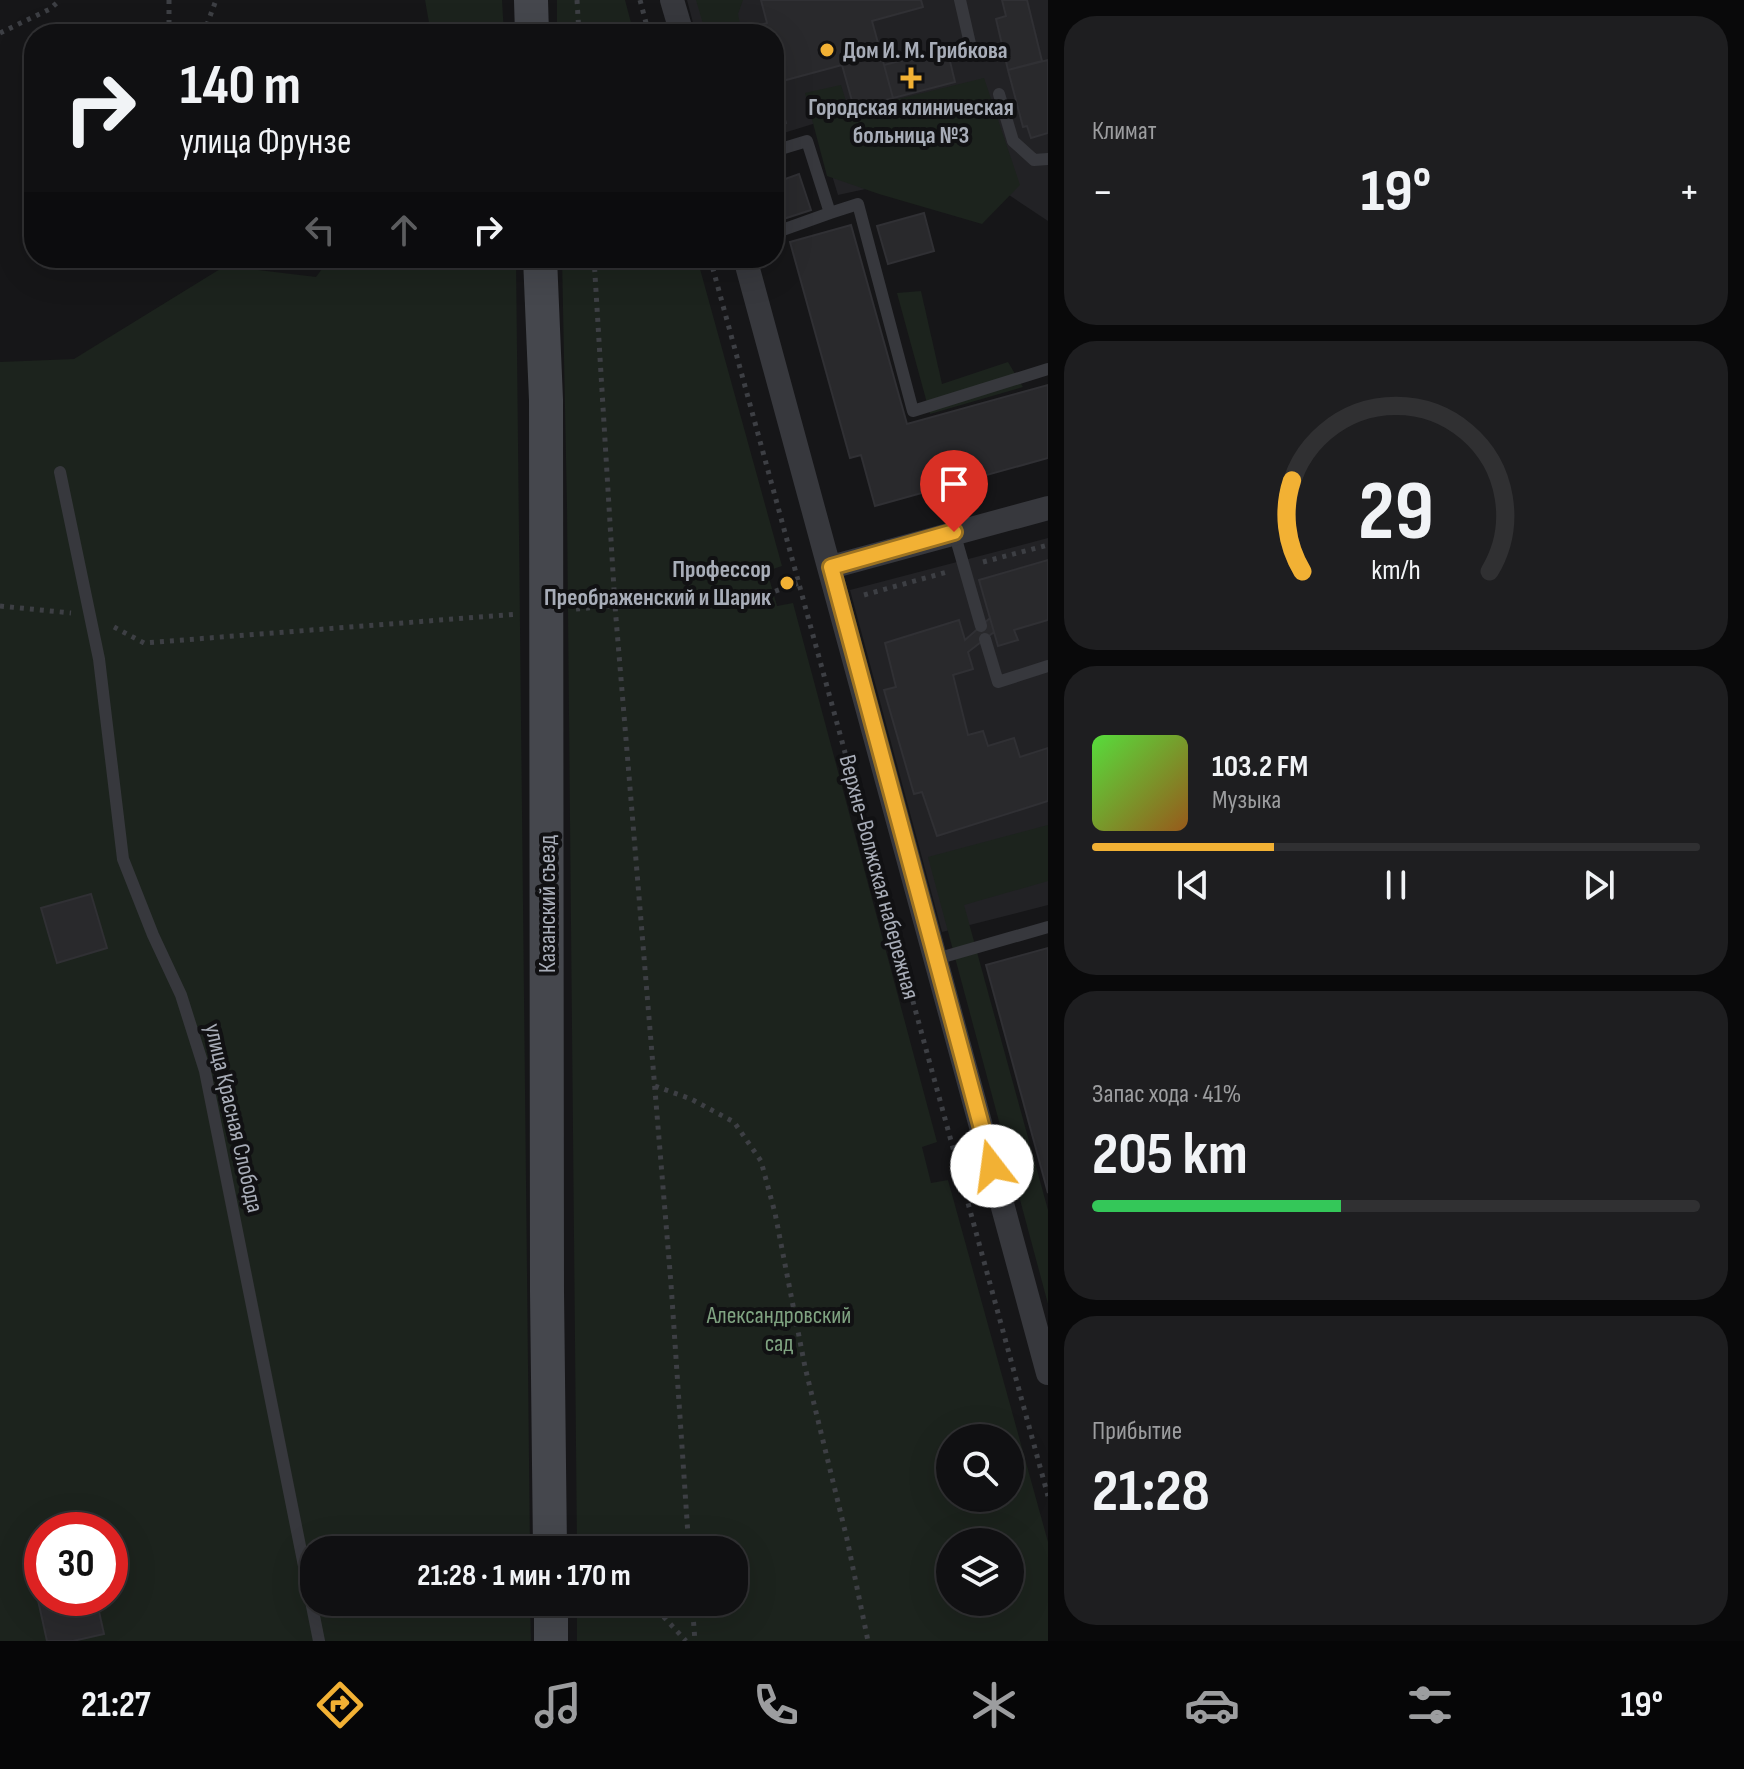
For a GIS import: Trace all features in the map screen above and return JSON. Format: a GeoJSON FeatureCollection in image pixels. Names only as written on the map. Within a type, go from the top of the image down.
{"type":"FeatureCollection","features":[{"type":"Feature","properties":{"kind":"main road"},"geometry":{"type":"LineString","coordinates":[[531,0],[532,24]]}},
{"type":"Feature","properties":{"kind":"main road","name":"Казанский съезд"},"geometry":{"type":"LineString","coordinates":[[540,268],[546,400],[550,1536]]}},
{"type":"Feature","properties":{"kind":"main road"},"geometry":{"type":"LineString","coordinates":[[551,1616],[551,1641]]}},
{"type":"Feature","properties":{"kind":"street"},"geometry":{"type":"LineString","coordinates":[[672,0],[679,24]]}},
{"type":"Feature","properties":{"kind":"street","name":"Верхне-Волжская набережная"},"geometry":{"type":"LineString","coordinates":[[748,268],[1048,1373]]}},
{"type":"Feature","properties":{"kind":"street"},"geometry":{"type":"LineString","coordinates":[[831,567],[1048,508]]}},
{"type":"Feature","properties":{"kind":"lane"},"geometry":{"type":"LineString","coordinates":[[960,0],[971,48]]}},
{"type":"Feature","properties":{"kind":"lane"},"geometry":{"type":"LineString","coordinates":[[999,94],[1013,141],[1034,160],[1048,159]]}},
{"type":"Feature","properties":{"kind":"lane"},"geometry":{"type":"LineString","coordinates":[[784,148],[807,141],[830,213]]}},
{"type":"Feature","properties":{"kind":"lane"},"geometry":{"type":"LineString","coordinates":[[784,229],[858,204],[913,411],[1048,369]]}},
{"type":"Feature","properties":{"kind":"lane","name":"улица Красная Слобода"},"geometry":{"type":"LineString","coordinates":[[60,472],[99,659],[123,859],[181,995],[205,1071],[319,1641]]}},
{"type":"Feature","properties":{"kind":"lane"},"geometry":{"type":"LineString","coordinates":[[954,532],[998,682],[1048,666]]}},
{"type":"Feature","properties":{"kind":"lane"},"geometry":{"type":"LineString","coordinates":[[936,959],[1048,927]]}},
{"type":"Feature","properties":{"kind":"path"},"geometry":{"type":"LineString","coordinates":[[0,33],[50,9],[60,0]]}},
{"type":"Feature","properties":{"kind":"path"},"geometry":{"type":"LineString","coordinates":[[169,0],[169,24]]}},
{"type":"Feature","properties":{"kind":"path"},"geometry":{"type":"LineString","coordinates":[[206,24],[216,0]]}},
{"type":"Feature","properties":{"kind":"path"},"geometry":{"type":"LineString","coordinates":[[577,0],[578,24]]}},
{"type":"Feature","properties":{"kind":"path"},"geometry":{"type":"LineString","coordinates":[[640,0],[646,24]]}},
{"type":"Feature","properties":{"kind":"path"},"geometry":{"type":"LineString","coordinates":[[595,268],[615,606],[688,1536]]}},
{"type":"Feature","properties":{"kind":"path","name":"Верхне-Волжская набережная"},"geometry":{"type":"LineString","coordinates":[[713,268],[1048,1496]]}},
{"type":"Feature","properties":{"kind":"path"},"geometry":{"type":"LineString","coordinates":[[854,597],[1048,545]]}},
{"type":"Feature","properties":{"kind":"path"},"geometry":{"type":"LineString","coordinates":[[615,606],[773,592],[799,583]]}},
{"type":"Feature","properties":{"kind":"path"},"geometry":{"type":"LineString","coordinates":[[144,643],[517,614]]}},
{"type":"Feature","properties":{"kind":"path"},"geometry":{"type":"LineString","coordinates":[[654,1086],[691,1099],[734,1122],[761,1161],[868,1641]]}},
{"type":"Feature","properties":{"kind":"path"},"geometry":{"type":"LineString","coordinates":[[663,1616],[686,1641]]}},
{"type":"Feature","properties":{"kind":"path"},"geometry":{"type":"LineString","coordinates":[[693,1616],[695,1641]]}},
{"type":"Feature","properties":{"kind":"shaded area","name":"Городская клиническая больница №3"},"geometry":{"type":"Polygon","coordinates":[[[687,0],[1048,0],[1048,221],[967,167],[838,195],[816,123],[784,133],[784,24],[693,24],[687,0]]]}},
{"type":"Feature","properties":{"kind":"shaded area"},"geometry":{"type":"Polygon","coordinates":[[[1048,538],[1048,905],[942,932],[850,590],[1048,538]]]}},
{"type":"Feature","properties":{"kind":"green space"},"geometry":{"type":"Polygon","coordinates":[[[425,0],[502,0],[503,24],[429,24],[425,0]]]}},
{"type":"Feature","properties":{"kind":"green space"},"geometry":{"type":"Polygon","coordinates":[[[557,0],[625,0],[631,24],[557,24],[557,0]]]}},
{"type":"Feature","properties":{"kind":"green space"},"geometry":{"type":"Polygon","coordinates":[[[696,0],[743,0],[738,14],[740,24],[703,24],[696,0]]]}},
{"type":"Feature","properties":{"kind":"green space"},"geometry":{"type":"Polygon","coordinates":[[[984,78],[1020,185],[982,224],[827,176],[805,93],[841,85],[849,111],[984,78]]]}},
{"type":"Feature","properties":{"kind":"green space"},"geometry":{"type":"Polygon","coordinates":[[[222,268],[316,277],[323,268],[516,268],[530,1536],[300,1536],[300,1616],[530,1616],[531,1641],[0,1641],[0,362],[74,359],[222,268]]]}},
{"type":"Feature","properties":{"kind":"green space","name":"Александровский сад"},"geometry":{"type":"Polygon","coordinates":[[[562,268],[700,268],[782,566],[767,571],[777,606],[793,603],[937,1142],[922,1147],[931,1183],[948,1180],[1015,1424],[936,1424],[936,1512],[1024,1512],[1024,1455],[1048,1542],[1048,1641],[577,1641],[577,1616],[748,1616],[748,1536],[577,1536],[562,268]]]}},
{"type":"Feature","properties":{"kind":"green space"},"geometry":{"type":"Polygon","coordinates":[[[921,291],[942,384],[1008,362],[1023,387],[930,414],[897,293],[921,291]]]}},
{"type":"Feature","properties":{"kind":"green space"},"geometry":{"type":"Polygon","coordinates":[[[1048,825],[1048,881],[964,905],[1048,1210],[1048,1304],[928,857],[1048,825]]]}},
{"type":"Feature","properties":{"kind":"building","name":"Дом И. М. Грибкова"},"geometry":{"type":"Polygon","coordinates":[[[761,0],[921,0],[923,7],[872,21],[893,98],[854,108],[842,65],[784,81],[784,24],[764,24],[767,23],[761,0]]]}},
{"type":"Feature","properties":{"kind":"building"},"geometry":{"type":"Polygon","coordinates":[[[1002,0],[1027,0],[1042,61],[1008,70],[996,19],[1006,16],[1002,0]]]}},
{"type":"Feature","properties":{"kind":"building"},"geometry":{"type":"Polygon","coordinates":[[[947,49],[955,82],[893,98],[884,65],[947,49]]]}},
{"type":"Feature","properties":{"kind":"building"},"geometry":{"type":"Polygon","coordinates":[[[1048,60],[1048,133],[1031,138],[1027,126],[1023,127],[1008,70],[1048,60]]]}},
{"type":"Feature","properties":{"kind":"building"},"geometry":{"type":"Polygon","coordinates":[[[799,174],[811,210],[784,219],[784,179],[799,174]]]}},
{"type":"Feature","properties":{"kind":"building"},"geometry":{"type":"Polygon","coordinates":[[[924,213],[934,251],[888,264],[877,226],[924,213]]]}},
{"type":"Feature","properties":{"kind":"building"},"geometry":{"type":"Polygon","coordinates":[[[851,225],[907,424],[1048,385],[1048,458],[875,506],[861,455],[850,458],[790,242],[851,225]]]}},
{"type":"Feature","properties":{"kind":"building"},"geometry":{"type":"Polygon","coordinates":[[[1048,560],[1048,620],[1014,630],[1018,640],[998,646],[979,580],[1048,560]]]}},
{"type":"Feature","properties":{"kind":"building"},"geometry":{"type":"Polygon","coordinates":[[[990,618],[994,632],[968,652],[973,669],[953,675],[968,735],[983,731],[988,746],[1014,738],[1020,757],[1048,748],[1048,801],[937,836],[922,792],[914,794],[884,690],[896,687],[885,643],[959,620],[965,640],[990,618]]]}},
{"type":"Feature","properties":{"kind":"building"},"geometry":{"type":"Polygon","coordinates":[[[91,894],[107,948],[57,963],[41,908],[91,894]]]}},
{"type":"Feature","properties":{"kind":"building"},"geometry":{"type":"Polygon","coordinates":[[[1048,948],[1048,1193],[986,965],[1048,948]]]}},
{"type":"Feature","properties":{"kind":"building"},"geometry":{"type":"Polygon","coordinates":[[[42,1616],[100,1616],[104,1634],[73,1641],[47,1641],[42,1616]]]}},
{"type":"Feature","properties":{"kind":"place","name":"Дом И. М. Грибкова"},"geometry":{"type":"Point","coordinates":[827,50]}},
{"type":"Feature","properties":{"kind":"place","name":"Городская клиническая больница №3"},"geometry":{"type":"Point","coordinates":[911,78]}},
{"type":"Feature","properties":{"kind":"place","name":"Профессор Преображенский и Шарик"},"geometry":{"type":"Point","coordinates":[787,583]}},
{"type":"Feature","properties":{"kind":"route"},"geometry":{"type":"LineString","coordinates":[[954,532],[831,567],[992,1166]]}}]}
